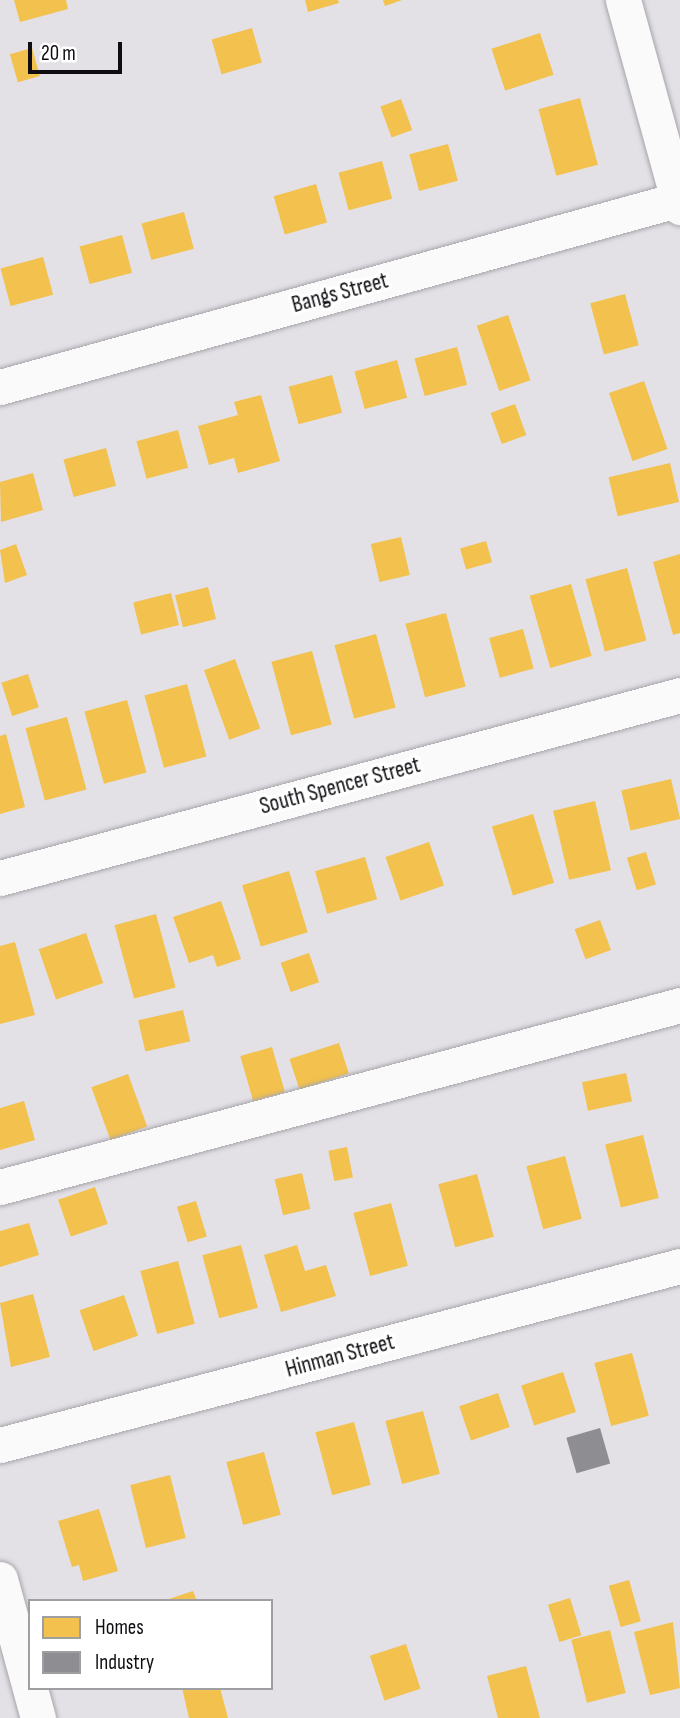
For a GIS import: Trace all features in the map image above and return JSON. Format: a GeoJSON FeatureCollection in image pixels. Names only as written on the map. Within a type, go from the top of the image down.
{"type":"FeatureCollection","features":[{"type":"Feature","properties":{"kind":"street"},"geometry":{"type":"LineString","coordinates":[[623,0],[679,202]]}},
{"type":"Feature","properties":{"kind":"street","name":"Bangs Street"},"geometry":{"type":"LineString","coordinates":[[0,387],[679,202]]}},
{"type":"Feature","properties":{"kind":"street","name":"South Spencer Street"},"geometry":{"type":"LineString","coordinates":[[0,878],[680,695]]}},
{"type":"Feature","properties":{"kind":"street"},"geometry":{"type":"LineString","coordinates":[[0,1187],[680,1005]]}},
{"type":"Feature","properties":{"kind":"street","name":"Hinman Street"},"geometry":{"type":"LineString","coordinates":[[0,1445],[680,1266]]}},
{"type":"Feature","properties":{"kind":"street"},"geometry":{"type":"LineString","coordinates":[[0,1579],[28,1681]]}},
{"type":"Feature","properties":{"kind":"street"},"geometry":{"type":"LineString","coordinates":[[30,1690],[38,1718]]}},
{"type":"Feature","properties":{"kind":"building: Homes"},"geometry":{"type":"Polygon","coordinates":[[[14,0],[66,0],[68,9],[20,22],[14,0]]]}},
{"type":"Feature","properties":{"kind":"building: Homes"},"geometry":{"type":"Polygon","coordinates":[[[305,0],[338,0],[339,3],[308,12],[305,0]]]}},
{"type":"Feature","properties":{"kind":"building: Homes"},"geometry":{"type":"Polygon","coordinates":[[[383,0],[402,0],[385,6],[383,0]]]}},
{"type":"Feature","properties":{"kind":"building: Homes"},"geometry":{"type":"Polygon","coordinates":[[[252,28],[262,63],[222,74],[212,40],[252,28]]]}},
{"type":"Feature","properties":{"kind":"building: Homes"},"geometry":{"type":"Polygon","coordinates":[[[540,33],[554,75],[505,91],[491,49],[540,33]]]}},
{"type":"Feature","properties":{"kind":"building: Homes"},"geometry":{"type":"Polygon","coordinates":[[[32,48],[40,76],[18,82],[10,54],[32,48]]]}},
{"type":"Feature","properties":{"kind":"building: Homes"},"geometry":{"type":"Polygon","coordinates":[[[580,98],[598,165],[556,176],[538,109],[580,98]]]}},
{"type":"Feature","properties":{"kind":"building: Homes"},"geometry":{"type":"Polygon","coordinates":[[[401,99],[412,130],[392,138],[380,107],[401,99]]]}},
{"type":"Feature","properties":{"kind":"building: Homes"},"geometry":{"type":"Polygon","coordinates":[[[448,144],[458,181],[419,191],[409,154],[448,144]]]}},
{"type":"Feature","properties":{"kind":"building: Homes"},"geometry":{"type":"Polygon","coordinates":[[[382,161],[392,199],[349,210],[339,173],[382,161]]]}},
{"type":"Feature","properties":{"kind":"building: Homes"},"geometry":{"type":"Polygon","coordinates":[[[316,184],[327,222],[285,235],[274,196],[316,184]]]}},
{"type":"Feature","properties":{"kind":"building: Homes"},"geometry":{"type":"Polygon","coordinates":[[[184,212],[194,249],[151,260],[141,223],[184,212]]]}},
{"type":"Feature","properties":{"kind":"building: Homes"},"geometry":{"type":"Polygon","coordinates":[[[122,235],[132,273],[90,284],[79,246],[122,235]]]}},
{"type":"Feature","properties":{"kind":"building: Homes"},"geometry":{"type":"Polygon","coordinates":[[[43,257],[53,295],[11,306],[0,268],[43,257]]]}},
{"type":"Feature","properties":{"kind":"building: Homes"},"geometry":{"type":"Polygon","coordinates":[[[625,294],[639,345],[604,355],[590,303],[625,294]]]}},
{"type":"Feature","properties":{"kind":"building: Homes"},"geometry":{"type":"Polygon","coordinates":[[[508,315],[530,380],[499,391],[477,326],[508,315]]]}},
{"type":"Feature","properties":{"kind":"building: Homes"},"geometry":{"type":"Polygon","coordinates":[[[457,347],[467,385],[425,396],[414,358],[457,347]]]}},
{"type":"Feature","properties":{"kind":"building: Homes"},"geometry":{"type":"Polygon","coordinates":[[[397,360],[407,398],[365,409],[354,371],[397,360]]]}},
{"type":"Feature","properties":{"kind":"building: Homes"},"geometry":{"type":"Polygon","coordinates":[[[332,375],[342,413],[299,424],[289,387],[332,375]]]}},
{"type":"Feature","properties":{"kind":"building: Homes"},"geometry":{"type":"Polygon","coordinates":[[[644,381],[667,449],[632,461],[609,393],[644,381]]]}},
{"type":"Feature","properties":{"kind":"building: Homes"},"geometry":{"type":"Polygon","coordinates":[[[261,395],[280,461],[238,473],[234,458],[209,465],[198,426],[238,415],[234,402],[261,395]]]}},
{"type":"Feature","properties":{"kind":"building: Homes"},"geometry":{"type":"Polygon","coordinates":[[[515,404],[526,435],[502,444],[491,413],[515,404]]]}},
{"type":"Feature","properties":{"kind":"building: Homes"},"geometry":{"type":"Polygon","coordinates":[[[178,430],[188,468],[147,479],[136,441],[178,430]]]}},
{"type":"Feature","properties":{"kind":"building: Homes"},"geometry":{"type":"Polygon","coordinates":[[[106,448],[116,486],[74,497],[63,459],[106,448]]]}},
{"type":"Feature","properties":{"kind":"building: Homes"},"geometry":{"type":"Polygon","coordinates":[[[670,463],[679,502],[618,516],[609,477],[670,463]]]}},
{"type":"Feature","properties":{"kind":"building: Homes"},"geometry":{"type":"Polygon","coordinates":[[[33,473],[43,510],[1,522],[0,482],[33,473]]]}},
{"type":"Feature","properties":{"kind":"building: Homes"},"geometry":{"type":"Polygon","coordinates":[[[401,537],[410,575],[380,582],[371,544],[401,537]]]}},
{"type":"Feature","properties":{"kind":"building: Homes"},"geometry":{"type":"Polygon","coordinates":[[[486,541],[492,562],[466,570],[460,548],[486,541]]]}},
{"type":"Feature","properties":{"kind":"building: Homes"},"geometry":{"type":"Polygon","coordinates":[[[16,544],[27,575],[5,583],[0,550],[16,544]]]}},
{"type":"Feature","properties":{"kind":"building: Homes"},"geometry":{"type":"Polygon","coordinates":[[[680,554],[680,633],[673,635],[653,562],[680,554]]]}},
{"type":"Feature","properties":{"kind":"building: Homes"},"geometry":{"type":"Polygon","coordinates":[[[627,568],[646,640],[605,652],[585,579],[627,568]]]}},
{"type":"Feature","properties":{"kind":"building: Homes"},"geometry":{"type":"Polygon","coordinates":[[[571,584],[592,656],[550,668],[530,596],[571,584]]]}},
{"type":"Feature","properties":{"kind":"building: Homes"},"geometry":{"type":"Polygon","coordinates":[[[208,587],[216,619],[183,627],[175,595],[208,587]]]}},
{"type":"Feature","properties":{"kind":"building: Homes"},"geometry":{"type":"Polygon","coordinates":[[[171,593],[179,625],[141,634],[133,602],[171,593]]]}},
{"type":"Feature","properties":{"kind":"building: Homes"},"geometry":{"type":"Polygon","coordinates":[[[446,613],[466,686],[425,697],[405,624],[446,613]]]}},
{"type":"Feature","properties":{"kind":"building: Homes"},"geometry":{"type":"Polygon","coordinates":[[[523,629],[534,669],[500,678],[489,638],[523,629]]]}},
{"type":"Feature","properties":{"kind":"building: Homes"},"geometry":{"type":"Polygon","coordinates":[[[376,634],[396,707],[354,719],[334,645],[376,634]]]}},
{"type":"Feature","properties":{"kind":"building: Homes"},"geometry":{"type":"Polygon","coordinates":[[[312,651],[332,724],[291,735],[271,662],[312,651]]]}},
{"type":"Feature","properties":{"kind":"building: Homes"},"geometry":{"type":"Polygon","coordinates":[[[235,659],[260,729],[229,740],[204,670],[235,659]]]}},
{"type":"Feature","properties":{"kind":"building: Homes"},"geometry":{"type":"Polygon","coordinates":[[[28,674],[39,707],[12,716],[1,683],[28,674]]]}},
{"type":"Feature","properties":{"kind":"building: Homes"},"geometry":{"type":"Polygon","coordinates":[[[187,684],[206,756],[164,768],[144,695],[187,684]]]}},
{"type":"Feature","properties":{"kind":"building: Homes"},"geometry":{"type":"Polygon","coordinates":[[[127,700],[146,772],[104,784],[84,711],[127,700]]]}},
{"type":"Feature","properties":{"kind":"building: Homes"},"geometry":{"type":"Polygon","coordinates":[[[67,717],[86,789],[45,801],[25,728],[67,717]]]}},
{"type":"Feature","properties":{"kind":"building: Homes"},"geometry":{"type":"Polygon","coordinates":[[[6,734],[25,807],[0,814],[0,736],[6,734]]]}},
{"type":"Feature","properties":{"kind":"building: Homes"},"geometry":{"type":"Polygon","coordinates":[[[671,779],[680,819],[631,830],[621,790],[671,779]]]}},
{"type":"Feature","properties":{"kind":"building: Homes"},"geometry":{"type":"Polygon","coordinates":[[[595,801],[611,870],[569,880],[553,811],[595,801]]]}},
{"type":"Feature","properties":{"kind":"building: Homes"},"geometry":{"type":"Polygon","coordinates":[[[533,814],[554,883],[513,895],[492,827],[533,814]]]}},
{"type":"Feature","properties":{"kind":"building: Homes"},"geometry":{"type":"Polygon","coordinates":[[[429,842],[444,885],[400,900],[386,857],[429,842]]]}},
{"type":"Feature","properties":{"kind":"building: Homes"},"geometry":{"type":"Polygon","coordinates":[[[646,852],[656,885],[637,890],[627,858],[646,852]]]}},
{"type":"Feature","properties":{"kind":"building: Homes"},"geometry":{"type":"Polygon","coordinates":[[[365,857],[377,899],[327,914],[315,871],[365,857]]]}},
{"type":"Feature","properties":{"kind":"building: Homes"},"geometry":{"type":"Polygon","coordinates":[[[289,871],[308,932],[261,947],[242,885],[289,871]]]}},
{"type":"Feature","properties":{"kind":"building: Homes"},"geometry":{"type":"Polygon","coordinates":[[[221,901],[241,959],[217,967],[213,955],[189,963],[173,917],[221,901]]]}},
{"type":"Feature","properties":{"kind":"building: Homes"},"geometry":{"type":"Polygon","coordinates":[[[156,914],[176,987],[134,999],[114,925],[156,914]]]}},
{"type":"Feature","properties":{"kind":"building: Homes"},"geometry":{"type":"Polygon","coordinates":[[[600,920],[611,950],[586,959],[575,929],[600,920]]]}},
{"type":"Feature","properties":{"kind":"building: Homes"},"geometry":{"type":"Polygon","coordinates":[[[86,933],[103,983],[56,999],[39,949],[86,933]]]}},
{"type":"Feature","properties":{"kind":"building: Homes"},"geometry":{"type":"Polygon","coordinates":[[[15,942],[35,1015],[0,1024],[0,946],[15,942]]]}},
{"type":"Feature","properties":{"kind":"building: Homes"},"geometry":{"type":"Polygon","coordinates":[[[309,953],[319,982],[291,992],[281,963],[309,953]]]}},
{"type":"Feature","properties":{"kind":"building: Homes"},"geometry":{"type":"Polygon","coordinates":[[[183,1010],[190,1041],[145,1052],[138,1020],[183,1010]]]}},
{"type":"Feature","properties":{"kind":"building: Homes"},"geometry":{"type":"Polygon","coordinates":[[[339,1043],[349,1073],[299,1090],[290,1059],[339,1043]]]}},
{"type":"Feature","properties":{"kind":"building: Homes"},"geometry":{"type":"Polygon","coordinates":[[[272,1047],[285,1092],[253,1101],[240,1056],[272,1047]]]}},
{"type":"Feature","properties":{"kind":"building: Homes"},"geometry":{"type":"Polygon","coordinates":[[[626,1073],[632,1101],[588,1111],[582,1082],[626,1073]]]}},
{"type":"Feature","properties":{"kind":"building: Homes"},"geometry":{"type":"Polygon","coordinates":[[[128,1074],[147,1127],[111,1140],[91,1087],[128,1074]]]}},
{"type":"Feature","properties":{"kind":"building: Homes"},"geometry":{"type":"Polygon","coordinates":[[[24,1101],[35,1140],[0,1150],[0,1108],[24,1101]]]}},
{"type":"Feature","properties":{"kind":"building: Homes"},"geometry":{"type":"Polygon","coordinates":[[[643,1135],[659,1198],[621,1208],[605,1144],[643,1135]]]}},
{"type":"Feature","properties":{"kind":"building: Homes"},"geometry":{"type":"Polygon","coordinates":[[[347,1147],[353,1177],[334,1181],[328,1151],[347,1147]]]}},
{"type":"Feature","properties":{"kind":"building: Homes"},"geometry":{"type":"Polygon","coordinates":[[[565,1156],[582,1219],[543,1229],[526,1166],[565,1156]]]}},
{"type":"Feature","properties":{"kind":"building: Homes"},"geometry":{"type":"Polygon","coordinates":[[[302,1173],[310,1209],[283,1215],[275,1179],[302,1173]]]}},
{"type":"Feature","properties":{"kind":"building: Homes"},"geometry":{"type":"Polygon","coordinates":[[[477,1174],[494,1237],[455,1247],[438,1184],[477,1174]]]}},
{"type":"Feature","properties":{"kind":"building: Homes"},"geometry":{"type":"Polygon","coordinates":[[[95,1187],[108,1224],[71,1237],[58,1200],[95,1187]]]}},
{"type":"Feature","properties":{"kind":"building: Homes"},"geometry":{"type":"Polygon","coordinates":[[[196,1201],[207,1236],[188,1242],[177,1207],[196,1201]]]}},
{"type":"Feature","properties":{"kind":"building: Homes"},"geometry":{"type":"Polygon","coordinates":[[[391,1203],[408,1266],[370,1276],[353,1213],[391,1203]]]}},
{"type":"Feature","properties":{"kind":"building: Homes"},"geometry":{"type":"Polygon","coordinates":[[[29,1223],[39,1255],[0,1267],[0,1231],[29,1223]]]}},
{"type":"Feature","properties":{"kind":"building: Homes"},"geometry":{"type":"Polygon","coordinates":[[[241,1245],[258,1308],[219,1318],[202,1255],[241,1245]]]}},
{"type":"Feature","properties":{"kind":"building: Homes"},"geometry":{"type":"Polygon","coordinates":[[[297,1245],[305,1271],[326,1265],[336,1296],[281,1312],[264,1255],[297,1245]]]}},
{"type":"Feature","properties":{"kind":"building: Homes"},"geometry":{"type":"Polygon","coordinates":[[[178,1261],[195,1324],[157,1334],[140,1271],[178,1261]]]}},
{"type":"Feature","properties":{"kind":"building: Homes"},"geometry":{"type":"Polygon","coordinates":[[[33,1294],[50,1357],[11,1367],[0,1303],[33,1294]]]}},
{"type":"Feature","properties":{"kind":"building: Homes"},"geometry":{"type":"Polygon","coordinates":[[[124,1295],[138,1336],[94,1351],[80,1310],[124,1295]]]}},
{"type":"Feature","properties":{"kind":"building: Homes"},"geometry":{"type":"Polygon","coordinates":[[[632,1353],[649,1416],[611,1426],[594,1363],[632,1353]]]}},
{"type":"Feature","properties":{"kind":"building: Homes"},"geometry":{"type":"Polygon","coordinates":[[[563,1372],[576,1412],[534,1426],[521,1386],[563,1372]]]}},
{"type":"Feature","properties":{"kind":"building: Homes"},"geometry":{"type":"Polygon","coordinates":[[[498,1393],[510,1427],[471,1440],[459,1406],[498,1393]]]}},
{"type":"Feature","properties":{"kind":"building: Homes"},"geometry":{"type":"Polygon","coordinates":[[[423,1411],[440,1474],[402,1484],[385,1421],[423,1411]]]}},
{"type":"Feature","properties":{"kind":"building: Homes"},"geometry":{"type":"Polygon","coordinates":[[[354,1422],[371,1485],[332,1495],[315,1432],[354,1422]]]}},
{"type":"Feature","properties":{"kind":"building: Homes"},"geometry":{"type":"Polygon","coordinates":[[[264,1452],[281,1515],[243,1525],[226,1462],[264,1452]]]}},
{"type":"Feature","properties":{"kind":"building: Homes"},"geometry":{"type":"Polygon","coordinates":[[[170,1475],[186,1538],[146,1548],[130,1485],[170,1475]]]}},
{"type":"Feature","properties":{"kind":"building: Homes"},"geometry":{"type":"Polygon","coordinates":[[[99,1509],[118,1571],[83,1581],[79,1565],[72,1567],[58,1521],[99,1509]]]}},
{"type":"Feature","properties":{"kind":"building: Homes"},"geometry":{"type":"Polygon","coordinates":[[[629,1580],[641,1621],[621,1627],[609,1586],[629,1580]]]}},
{"type":"Feature","properties":{"kind":"building: Homes"},"geometry":{"type":"Polygon","coordinates":[[[193,1591],[196,1599],[169,1599],[193,1591]]]}},
{"type":"Feature","properties":{"kind":"building: Homes"},"geometry":{"type":"Polygon","coordinates":[[[570,1598],[581,1635],[559,1642],[548,1605],[570,1598]]]}},
{"type":"Feature","properties":{"kind":"building: Homes"},"geometry":{"type":"Polygon","coordinates":[[[673,1622],[680,1688],[650,1695],[634,1632],[673,1622]]]}},
{"type":"Feature","properties":{"kind":"building: Homes"},"geometry":{"type":"Polygon","coordinates":[[[610,1630],[626,1693],[587,1703],[571,1640],[610,1630]]]}},
{"type":"Feature","properties":{"kind":"building: Homes"},"geometry":{"type":"Polygon","coordinates":[[[406,1644],[421,1689],[384,1700],[370,1656],[406,1644]]]}},
{"type":"Feature","properties":{"kind":"building: Homes"},"geometry":{"type":"Polygon","coordinates":[[[526,1666],[540,1718],[498,1718],[487,1676],[526,1666]]]}},
{"type":"Feature","properties":{"kind":"building: Homes"},"geometry":{"type":"Polygon","coordinates":[[[182,1690],[221,1690],[228,1718],[189,1718],[182,1690]]]}},
{"type":"Feature","properties":{"kind":"building: Industry"},"geometry":{"type":"Polygon","coordinates":[[[600,1428],[610,1464],[577,1473],[566,1438],[600,1428]]]}}]}
